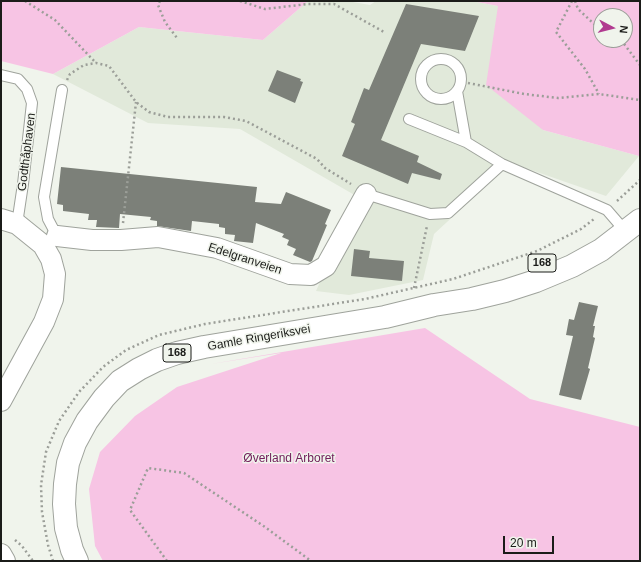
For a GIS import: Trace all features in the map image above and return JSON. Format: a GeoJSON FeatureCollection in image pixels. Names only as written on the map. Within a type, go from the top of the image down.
{"type":"FeatureCollection","features":[{"type":"Feature","properties":{"kind":"main road","name":"Gamle Ringeriksvei"},"geometry":{"type":"LineString","coordinates":[[77,561],[72,550],[66,528],[64,504],[68,463],[75,444],[87,421],[104,398],[120,382],[139,369],[157,360],[177,353],[204,347],[385,317],[434,305],[472,299],[536,281],[572,266],[601,250],[622,221],[640,202]]}},
{"type":"Feature","properties":{"kind":"street","name":"Edelgranveien"},"geometry":{"type":"LineString","coordinates":[[50,241],[121,240],[158,237],[217,248],[290,274],[311,275],[326,266],[366,194]]}},
{"type":"Feature","properties":{"kind":"street"},"geometry":{"type":"LineString","coordinates":[[1,401],[44,322],[53,299],[54,274],[51,260],[50,241],[9,222]]}},
{"type":"Feature","properties":{"kind":"street"},"geometry":{"type":"LineString","coordinates":[[1,554],[5,561]]}},
{"type":"Feature","properties":{"kind":"lane","name":"Godthåphaven"},"geometry":{"type":"LineString","coordinates":[[1,75],[18,79],[27,89],[32,103],[23,184],[9,222]]}},
{"type":"Feature","properties":{"kind":"lane"},"geometry":{"type":"LineString","coordinates":[[458,86],[466,142]]}},
{"type":"Feature","properties":{"kind":"lane"},"geometry":{"type":"LineString","coordinates":[[50,241],[44,197],[62,90]]}},
{"type":"Feature","properties":{"kind":"lane"},"geometry":{"type":"LineString","coordinates":[[409,118],[466,142],[502,164],[622,221]]}},
{"type":"Feature","properties":{"kind":"lane"},"geometry":{"type":"LineString","coordinates":[[366,194],[430,214],[448,213],[502,164]]}},
{"type":"Feature","properties":{"kind":"path"},"geometry":{"type":"LineString","coordinates":[[25,1],[55,20],[96,63]]}},
{"type":"Feature","properties":{"kind":"path"},"geometry":{"type":"LineString","coordinates":[[160,1],[158,5],[165,22],[177,38]]}},
{"type":"Feature","properties":{"kind":"path"},"geometry":{"type":"LineString","coordinates":[[240,1],[265,9],[308,3],[334,4],[384,32]]}},
{"type":"Feature","properties":{"kind":"path"},"geometry":{"type":"LineString","coordinates":[[593,23],[578,9],[573,1],[556,32],[585,69],[599,94]]}},
{"type":"Feature","properties":{"kind":"path"},"geometry":{"type":"LineString","coordinates":[[627,48],[640,65]]}},
{"type":"Feature","properties":{"kind":"path"},"geometry":{"type":"LineString","coordinates":[[62,90],[70,74],[84,65],[96,63],[109,66],[136,102],[149,112],[168,117],[224,117],[246,121],[317,159],[325,168],[366,194]]}},
{"type":"Feature","properties":{"kind":"path"},"geometry":{"type":"LineString","coordinates":[[458,86],[558,98],[599,94],[640,100]]}},
{"type":"Feature","properties":{"kind":"path"},"geometry":{"type":"LineString","coordinates":[[121,240],[136,102]]}},
{"type":"Feature","properties":{"kind":"path"},"geometry":{"type":"LineString","coordinates":[[622,221],[640,180]]}},
{"type":"Feature","properties":{"kind":"path"},"geometry":{"type":"LineString","coordinates":[[414,288],[430,214]]}},
{"type":"Feature","properties":{"kind":"path"},"geometry":{"type":"LineString","coordinates":[[167,561],[130,510],[148,468],[184,473],[265,527],[311,561]]}},
{"type":"Feature","properties":{"kind":"shaded area"},"geometry":{"type":"Polygon","coordinates":[[[308,1],[347,1],[370,5],[376,1],[472,1],[498,6],[543,130],[639,156],[606,196],[511,163],[434,234],[423,280],[349,295],[316,291],[358,197],[240,129],[148,123],[53,74],[139,27],[263,40],[308,1]]]}},
{"type":"Feature","properties":{"kind":"green space"},"geometry":{"type":"Polygon","coordinates":[[[1,1],[308,1],[263,40],[139,27],[53,74],[1,61],[1,1]]]}},
{"type":"Feature","properties":{"kind":"green space"},"geometry":{"type":"Polygon","coordinates":[[[472,1],[640,1],[639,156],[543,130],[486,85],[498,6],[472,1]]]}},
{"type":"Feature","properties":{"kind":"green space","name":"Øverland Arboret"},"geometry":{"type":"Polygon","coordinates":[[[425,328],[530,399],[640,427],[640,561],[103,561],[95,546],[89,489],[100,452],[135,416],[177,387],[281,353],[211,364],[425,328]]]}},
{"type":"Feature","properties":{"kind":"building"},"geometry":{"type":"Polygon","coordinates":[[[406,4],[479,16],[465,51],[421,44],[381,140],[419,156],[417,162],[442,174],[440,180],[412,173],[408,184],[342,156],[355,124],[351,122],[364,88],[369,90],[406,4]]]}},
{"type":"Feature","properties":{"kind":"building"},"geometry":{"type":"Polygon","coordinates":[[[277,70],[301,79],[300,81],[303,82],[295,103],[268,91],[277,70]]]}},
{"type":"Feature","properties":{"kind":"building"},"geometry":{"type":"Polygon","coordinates":[[[61,167],[257,187],[255,202],[281,204],[286,192],[331,210],[325,224],[327,225],[312,261],[310,262],[293,255],[296,249],[287,245],[289,240],[282,237],[284,234],[256,223],[253,243],[234,241],[235,235],[225,234],[225,228],[219,227],[219,224],[192,221],[191,231],[157,226],[157,221],[150,220],[151,217],[120,214],[119,228],[96,227],[97,220],[88,220],[89,214],[63,211],[63,205],[57,204],[61,167]]]}},
{"type":"Feature","properties":{"kind":"building"},"geometry":{"type":"Polygon","coordinates":[[[354,249],[370,251],[369,258],[404,261],[402,281],[351,276],[354,249]]]}},
{"type":"Feature","properties":{"kind":"building"},"geometry":{"type":"Polygon","coordinates":[[[579,302],[598,306],[593,326],[595,326],[593,337],[595,338],[588,368],[590,369],[581,400],[559,395],[573,336],[566,335],[569,319],[574,320],[579,302]]]}}]}
